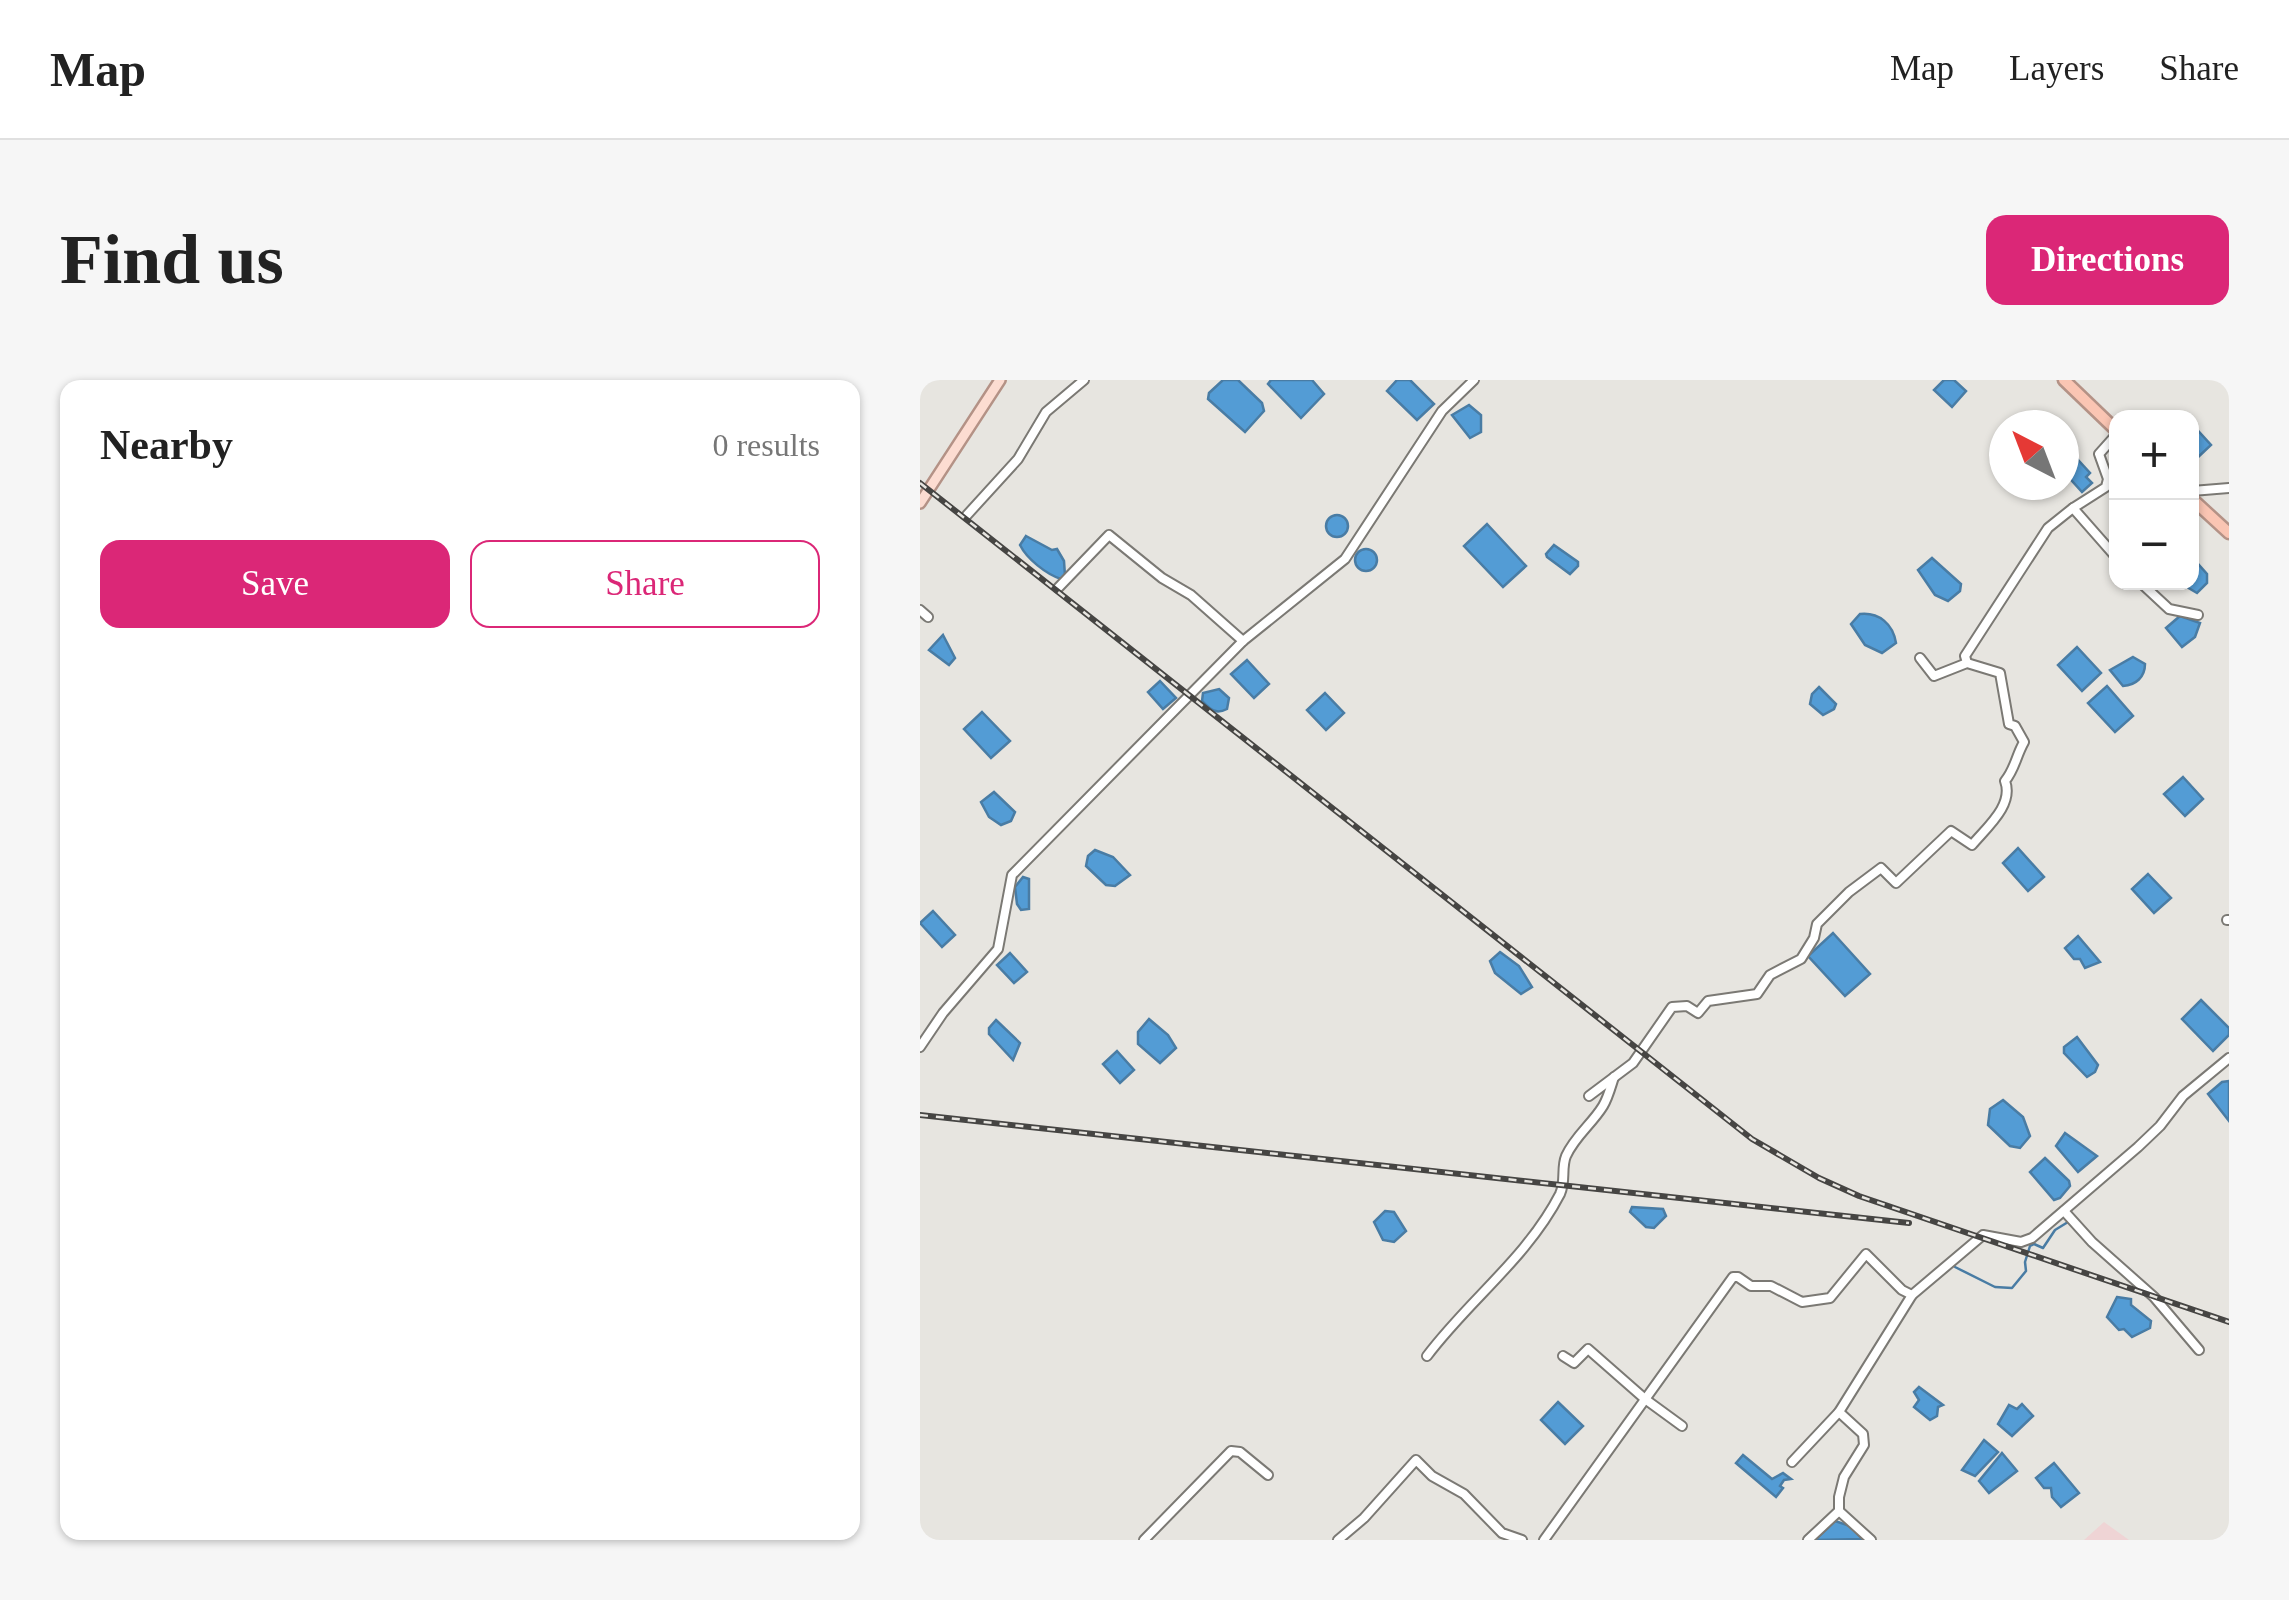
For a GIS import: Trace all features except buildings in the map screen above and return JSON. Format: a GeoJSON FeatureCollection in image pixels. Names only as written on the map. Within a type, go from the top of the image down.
{"type":"FeatureCollection","features":[{"type":"Feature","properties":{"kind":"highway"},"geometry":{"type":"LineString","coordinates":[[2064,380],[2109,426]]}},
{"type":"Feature","properties":{"kind":"highway"},"geometry":{"type":"LineString","coordinates":[[2074,380],[2109,415]]}},
{"type":"Feature","properties":{"kind":"highway"},"geometry":{"type":"LineString","coordinates":[[2195,500],[2229,533]]}},
{"type":"Feature","properties":{"kind":"highway"},"geometry":{"type":"LineString","coordinates":[[2196,500],[2229,524]]}},
{"type":"Feature","properties":{"kind":"main road"},"geometry":{"type":"LineString","coordinates":[[920,503],[1000,380]]}},
{"type":"Feature","properties":{"kind":"street"},"geometry":{"type":"LineString","coordinates":[[967,515],[1018,459],[1046,412],[1084,380]]}},
{"type":"Feature","properties":{"kind":"street"},"geometry":{"type":"LineString","coordinates":[[920,1047],[942,1012],[998,949],[1012,875],[1243,641],[1345,560],[1442,411],[1474,380]]}},
{"type":"Feature","properties":{"kind":"street"},"geometry":{"type":"LineString","coordinates":[[1967,664],[1965,656],[2048,528],[2106,486],[2108,479],[2099,454],[2109,442]]}},
{"type":"Feature","properties":{"kind":"street"},"geometry":{"type":"LineString","coordinates":[[2199,496],[2229,488]]}},
{"type":"Feature","properties":{"kind":"street"},"geometry":{"type":"LineString","coordinates":[[2073,508],[2109,549]]}},
{"type":"Feature","properties":{"kind":"street"},"geometry":{"type":"LineString","coordinates":[[1058,588],[1109,535],[1162,578],[1191,595],[1243,641]]}},
{"type":"Feature","properties":{"kind":"street"},"geometry":{"type":"LineString","coordinates":[[2149,590],[2169,608],[2198,614]]}},
{"type":"Feature","properties":{"kind":"street"},"geometry":{"type":"LineString","coordinates":[[920,610],[928,617]]}},
{"type":"Feature","properties":{"kind":"street"},"geometry":{"type":"LineString","coordinates":[[1589,1096],[1633,1063],[1672,1007],[1687,1006],[1698,1013],[1708,1001],[1757,994],[1770,976],[1801,960],[1817,924],[1848,892],[1881,868],[1896,883],[1951,831],[1972,845],[2004,806],[2009,792],[2005,781],[2014,770],[2014,758],[2024,742],[2015,726],[2009,724],[2000,673],[1967,664],[1934,676],[1920,658]]}},
{"type":"Feature","properties":{"kind":"street"},"geometry":{"type":"LineString","coordinates":[[1792,1462],[1839,1412],[1912,1295],[1983,1234],[2022,1242],[2032,1238],[2138,1147],[2183,1096],[2229,1058]]}},
{"type":"Feature","properties":{"kind":"street"},"geometry":{"type":"LineString","coordinates":[[1427,1356],[1454,1320],[1493,1286],[1528,1244],[1562,1190],[1564,1160],[1582,1129],[1604,1106],[1616,1073]]}},
{"type":"Feature","properties":{"kind":"street"},"geometry":{"type":"LineString","coordinates":[[2064,1210],[2092,1242],[2154,1297],[2199,1350]]}},
{"type":"Feature","properties":{"kind":"street"},"geometry":{"type":"LineString","coordinates":[[1544,1540],[1733,1278],[1752,1286],[1771,1286],[1802,1302],[1830,1298],[1866,1254],[1912,1295]]}},
{"type":"Feature","properties":{"kind":"street"},"geometry":{"type":"LineString","coordinates":[[1563,1356],[1574,1363],[1588,1349],[1682,1426]]}},
{"type":"Feature","properties":{"kind":"street"},"geometry":{"type":"LineString","coordinates":[[1808,1540],[1839,1510],[1844,1478],[1864,1445],[1863,1434],[1839,1412]]}},
{"type":"Feature","properties":{"kind":"street"},"geometry":{"type":"LineString","coordinates":[[1144,1540],[1231,1451],[1240,1452],[1268,1475]]}},
{"type":"Feature","properties":{"kind":"street"},"geometry":{"type":"LineString","coordinates":[[1338,1540],[1364,1518],[1416,1460],[1432,1476],[1464,1494],[1502,1533],[1522,1540]]}},
{"type":"Feature","properties":{"kind":"street"},"geometry":{"type":"LineString","coordinates":[[1839,1510],[1871,1540]]}},
{"type":"Feature","properties":{"kind":"shaded area"},"geometry":{"type":"Polygon","coordinates":[[[2104,1522],[2129,1540],[2084,1540],[2104,1522]]]}},
{"type":"Feature","properties":{"kind":"water"},"geometry":{"type":"Polygon","coordinates":[[[1223,380],[1238,380],[1262,403],[1264,411],[1245,432],[1208,399],[1223,380]]]}},
{"type":"Feature","properties":{"kind":"water"},"geometry":{"type":"Polygon","coordinates":[[[1271,380],[1312,380],[1324,394],[1301,418],[1268,384],[1271,380]]]}},
{"type":"Feature","properties":{"kind":"water"},"geometry":{"type":"Polygon","coordinates":[[[1397,380],[1410,380],[1434,404],[1417,420],[1387,391],[1397,380]]]}},
{"type":"Feature","properties":{"kind":"water"},"geometry":{"type":"Polygon","coordinates":[[[1944,380],[1954,380],[1966,391],[1952,407],[1934,390],[1944,380]]]}},
{"type":"Feature","properties":{"kind":"water"},"geometry":{"type":"Polygon","coordinates":[[[1469,405],[1481,415],[1481,432],[1470,438],[1452,415],[1469,405]]]}},
{"type":"Feature","properties":{"kind":"water"},"geometry":{"type":"Polygon","coordinates":[[[2199,432],[2211,445],[2199,456],[2199,432]]]}},
{"type":"Feature","properties":{"kind":"water"},"geometry":{"type":"Polygon","coordinates":[[[2079,461],[2090,473],[2086,477],[2092,483],[2082,492],[2079,461]]]}},
{"type":"Feature","properties":{"kind":"water"},"geometry":{"type":"Polygon","coordinates":[[[1337,515],[1345,518],[1345,534],[1337,537],[1329,534],[1326,526],[1329,518],[1337,515]]]}},
{"type":"Feature","properties":{"kind":"water"},"geometry":{"type":"Polygon","coordinates":[[[1487,524],[1526,566],[1503,587],[1464,546],[1487,524]]]}},
{"type":"Feature","properties":{"kind":"water"},"geometry":{"type":"Polygon","coordinates":[[[1026,536],[1057,549],[1064,561],[1065,576],[1055,577],[1032,561],[1020,545],[1026,536]]]}},
{"type":"Feature","properties":{"kind":"water"},"geometry":{"type":"Polygon","coordinates":[[[1554,545],[1578,562],[1570,574],[1547,557],[1554,545]]]}},
{"type":"Feature","properties":{"kind":"water"},"geometry":{"type":"Polygon","coordinates":[[[1366,549],[1374,552],[1374,568],[1366,571],[1358,568],[1355,560],[1358,552],[1366,549]]]}},
{"type":"Feature","properties":{"kind":"water"},"geometry":{"type":"Polygon","coordinates":[[[1932,558],[1961,584],[1960,591],[1948,601],[1935,595],[1918,570],[1932,558]]]}},
{"type":"Feature","properties":{"kind":"water"},"geometry":{"type":"Polygon","coordinates":[[[2199,565],[2207,574],[2207,583],[2197,593],[2192,590],[2199,590],[2199,565]]]}},
{"type":"Feature","properties":{"kind":"water"},"geometry":{"type":"Polygon","coordinates":[[[1860,614],[1884,621],[1896,643],[1882,653],[1865,645],[1851,624],[1860,614]]]}},
{"type":"Feature","properties":{"kind":"water"},"geometry":{"type":"Polygon","coordinates":[[[2180,616],[2200,623],[2195,637],[2182,647],[2166,628],[2180,616]]]}},
{"type":"Feature","properties":{"kind":"water"},"geometry":{"type":"Polygon","coordinates":[[[943,635],[955,658],[949,665],[929,650],[943,635]]]}},
{"type":"Feature","properties":{"kind":"water"},"geometry":{"type":"Polygon","coordinates":[[[2077,647],[2101,673],[2082,691],[2058,665],[2077,647]]]}},
{"type":"Feature","properties":{"kind":"water"},"geometry":{"type":"Polygon","coordinates":[[[2133,657],[2145,664],[2143,673],[2136,682],[2123,686],[2110,670],[2133,657]]]}},
{"type":"Feature","properties":{"kind":"water"},"geometry":{"type":"Polygon","coordinates":[[[1247,660],[1269,684],[1254,698],[1231,674],[1247,660]]]}},
{"type":"Feature","properties":{"kind":"water"},"geometry":{"type":"Polygon","coordinates":[[[1160,681],[1176,698],[1163,709],[1148,692],[1160,681]]]}},
{"type":"Feature","properties":{"kind":"water"},"geometry":{"type":"Polygon","coordinates":[[[2107,686],[2133,716],[2115,732],[2088,703],[2107,686]]]}},
{"type":"Feature","properties":{"kind":"water"},"geometry":{"type":"Polygon","coordinates":[[[1819,687],[1836,704],[1823,715],[1810,704],[1819,687]]]}},
{"type":"Feature","properties":{"kind":"water"},"geometry":{"type":"Polygon","coordinates":[[[1219,689],[1229,698],[1223,711],[1210,709],[1202,701],[1203,693],[1219,689]]]}},
{"type":"Feature","properties":{"kind":"water"},"geometry":{"type":"Polygon","coordinates":[[[1325,693],[1344,713],[1326,730],[1307,710],[1325,693]]]}},
{"type":"Feature","properties":{"kind":"water"},"geometry":{"type":"Polygon","coordinates":[[[982,712],[1010,741],[991,758],[964,729],[982,712]]]}},
{"type":"Feature","properties":{"kind":"water"},"geometry":{"type":"Polygon","coordinates":[[[2183,777],[2203,799],[2185,816],[2164,794],[2183,777]]]}},
{"type":"Feature","properties":{"kind":"water"},"geometry":{"type":"Polygon","coordinates":[[[994,792],[1015,812],[1011,821],[1001,825],[989,817],[981,802],[994,792]]]}},
{"type":"Feature","properties":{"kind":"water"},"geometry":{"type":"Polygon","coordinates":[[[2018,848],[2044,877],[2028,891],[2003,863],[2018,848]]]}},
{"type":"Feature","properties":{"kind":"water"},"geometry":{"type":"Polygon","coordinates":[[[1095,850],[1113,857],[1130,875],[1115,886],[1106,885],[1086,866],[1088,856],[1095,850]]]}},
{"type":"Feature","properties":{"kind":"water"},"geometry":{"type":"Polygon","coordinates":[[[2148,874],[2171,898],[2154,913],[2132,889],[2148,874]]]}},
{"type":"Feature","properties":{"kind":"water"},"geometry":{"type":"Polygon","coordinates":[[[1023,877],[1029,879],[1029,909],[1021,910],[1015,887],[1023,877]]]}},
{"type":"Feature","properties":{"kind":"water"},"geometry":{"type":"Polygon","coordinates":[[[933,911],[955,935],[942,947],[920,923],[933,911]]]}},
{"type":"Feature","properties":{"kind":"water"},"geometry":{"type":"Polygon","coordinates":[[[1833,933],[1870,974],[1845,996],[1808,956],[1833,933]]]}},
{"type":"Feature","properties":{"kind":"water"},"geometry":{"type":"Polygon","coordinates":[[[2078,936],[2100,962],[2085,968],[2080,959],[2074,959],[2065,948],[2078,936]]]}},
{"type":"Feature","properties":{"kind":"water"},"geometry":{"type":"Polygon","coordinates":[[[1500,952],[1519,966],[1532,987],[1521,994],[1495,973],[1490,961],[1500,952]]]}},
{"type":"Feature","properties":{"kind":"water"},"geometry":{"type":"Polygon","coordinates":[[[1010,953],[1027,972],[1014,983],[997,965],[1010,953]]]}},
{"type":"Feature","properties":{"kind":"water"},"geometry":{"type":"Polygon","coordinates":[[[2201,1000],[2229,1028],[2229,1035],[2213,1051],[2182,1019],[2201,1000]]]}},
{"type":"Feature","properties":{"kind":"water"},"geometry":{"type":"Polygon","coordinates":[[[1149,1019],[1168,1035],[1176,1048],[1160,1063],[1138,1044],[1138,1032],[1149,1019]]]}},
{"type":"Feature","properties":{"kind":"water"},"geometry":{"type":"Polygon","coordinates":[[[996,1020],[1020,1043],[1013,1060],[989,1034],[996,1020]]]}},
{"type":"Feature","properties":{"kind":"water"},"geometry":{"type":"Polygon","coordinates":[[[2077,1037],[2098,1065],[2087,1077],[2064,1053],[2064,1047],[2077,1037]]]}},
{"type":"Feature","properties":{"kind":"water"},"geometry":{"type":"Polygon","coordinates":[[[1117,1051],[1134,1070],[1120,1083],[1103,1064],[1117,1051]]]}},
{"type":"Feature","properties":{"kind":"water"},"geometry":{"type":"Polygon","coordinates":[[[2229,1081],[2229,1121],[2208,1094],[2229,1081]]]}},
{"type":"Feature","properties":{"kind":"water"},"geometry":{"type":"Polygon","coordinates":[[[2003,1100],[2023,1117],[2030,1136],[2020,1148],[2010,1146],[1988,1125],[1990,1109],[2003,1100]]]}},
{"type":"Feature","properties":{"kind":"water"},"geometry":{"type":"Polygon","coordinates":[[[2065,1133],[2097,1156],[2078,1172],[2056,1146],[2065,1133]]]}},
{"type":"Feature","properties":{"kind":"water"},"geometry":{"type":"Polygon","coordinates":[[[2045,1158],[2069,1181],[2070,1186],[2054,1200],[2030,1172],[2045,1158]]]}},
{"type":"Feature","properties":{"kind":"water"},"geometry":{"type":"Polygon","coordinates":[[[1632,1207],[1663,1209],[1666,1216],[1654,1228],[1646,1227],[1630,1212],[1632,1207]]]}},
{"type":"Feature","properties":{"kind":"water"},"geometry":{"type":"Polygon","coordinates":[[[1385,1211],[1394,1212],[1406,1231],[1394,1242],[1383,1240],[1374,1222],[1385,1211]]]}},
{"type":"Feature","properties":{"kind":"water"},"geometry":{"type":"Polygon","coordinates":[[[2117,1297],[2131,1299],[2131,1305],[2151,1321],[2150,1328],[2132,1337],[2124,1329],[2119,1330],[2107,1317],[2117,1297]]]}},
{"type":"Feature","properties":{"kind":"water"},"geometry":{"type":"Polygon","coordinates":[[[1919,1387],[1943,1405],[1930,1420],[1914,1407],[1919,1400],[1914,1392],[1919,1387]]]}},
{"type":"Feature","properties":{"kind":"water"},"geometry":{"type":"Polygon","coordinates":[[[1558,1402],[1583,1426],[1565,1444],[1541,1420],[1558,1402]]]}},
{"type":"Feature","properties":{"kind":"water"},"geometry":{"type":"Polygon","coordinates":[[[2022,1404],[2033,1416],[2012,1436],[1998,1424],[2009,1405],[2017,1409],[2022,1404]]]}},
{"type":"Feature","properties":{"kind":"water"},"geometry":{"type":"Polygon","coordinates":[[[1984,1440],[1998,1452],[1975,1476],[1962,1470],[1984,1440]]]}},
{"type":"Feature","properties":{"kind":"water"},"geometry":{"type":"Polygon","coordinates":[[[2002,1453],[2017,1471],[1989,1493],[1979,1481],[2002,1453]]]}},
{"type":"Feature","properties":{"kind":"water"},"geometry":{"type":"Polygon","coordinates":[[[1743,1455],[1772,1479],[1783,1473],[1791,1479],[1784,1480],[1776,1497],[1736,1463],[1743,1455]]]}},
{"type":"Feature","properties":{"kind":"water"},"geometry":{"type":"Polygon","coordinates":[[[2054,1463],[2079,1493],[2061,1507],[2052,1497],[2051,1488],[2044,1488],[2036,1478],[2054,1463]]]}},
{"type":"Feature","properties":{"kind":"water"},"geometry":{"type":"Polygon","coordinates":[[[1835,1521],[1850,1526],[1862,1539],[1815,1540],[1835,1521]]]}},
{"type":"Feature","properties":{"kind":"waterway"},"geometry":{"type":"LineString","coordinates":[[1955,1267],[1995,1287],[2012,1288],[2026,1271],[2030,1246],[2043,1248],[2055,1230],[2068,1222]]}},
{"type":"Feature","properties":{"kind":"railway"},"geometry":{"type":"LineString","coordinates":[[920,483],[1752,1139],[1859,1196],[2229,1322]]}},
{"type":"Feature","properties":{"kind":"railway"},"geometry":{"type":"LineString","coordinates":[[920,1115],[1909,1223]]}}]}
